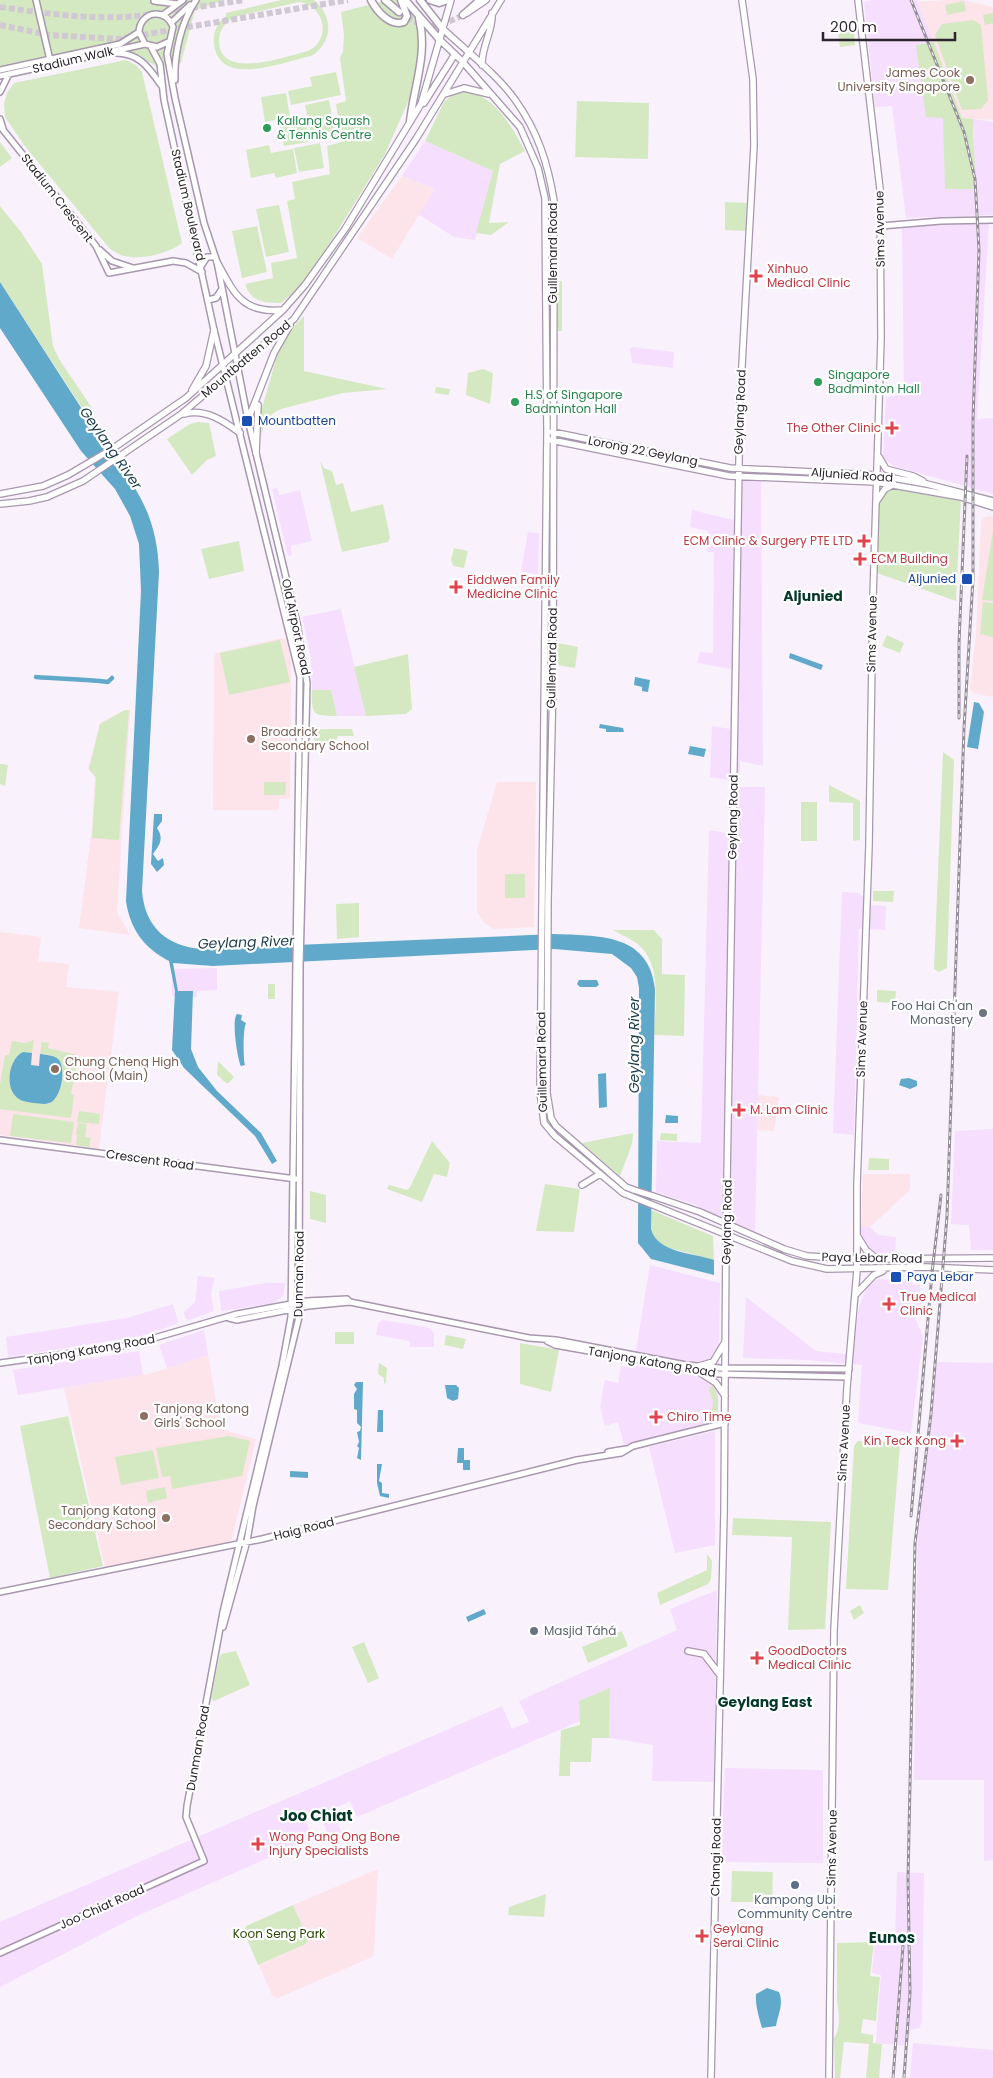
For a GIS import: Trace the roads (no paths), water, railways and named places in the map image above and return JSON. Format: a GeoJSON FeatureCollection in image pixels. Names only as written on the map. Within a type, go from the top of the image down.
{"type":"FeatureCollection","features":[{"type":"Feature","properties":{"kind":"highway"},"geometry":{"type":"LineString","coordinates":[[371,0],[382,14],[399,24],[404,22],[407,16],[402,0]]}},
{"type":"Feature","properties":{"kind":"highway"},"geometry":{"type":"LineString","coordinates":[[385,0],[399,12]]}},
{"type":"Feature","properties":{"kind":"highway"},"geometry":{"type":"LineString","coordinates":[[405,0],[440,40]]}},
{"type":"Feature","properties":{"kind":"highway"},"geometry":{"type":"LineString","coordinates":[[420,0],[442,28]]}},
{"type":"Feature","properties":{"kind":"highway"},"geometry":{"type":"LineString","coordinates":[[430,0],[439,3],[449,0]]}},
{"type":"Feature","properties":{"kind":"highway"},"geometry":{"type":"LineString","coordinates":[[463,15],[480,0]]}},
{"type":"Feature","properties":{"kind":"highway"},"geometry":{"type":"LineString","coordinates":[[410,121],[422,59],[423,38],[419,18]]}},
{"type":"Feature","properties":{"kind":"main road","name":"Mountbatten Road"},"geometry":{"type":"LineString","coordinates":[[0,494],[43,486],[84,466],[112,448],[186,398],[283,310],[305,285],[345,228],[422,104],[449,0]]}},
{"type":"Feature","properties":{"kind":"main road"},"geometry":{"type":"LineString","coordinates":[[463,15],[486,0]]}},
{"type":"Feature","properties":{"kind":"main road","name":"Mountbatten Road"},"geometry":{"type":"LineString","coordinates":[[0,504],[47,497],[73,486],[94,474],[180,415],[294,319],[368,211],[442,97],[462,61],[501,0]]}},
{"type":"Feature","properties":{"kind":"main road","name":"Geylang Road"},"geometry":{"type":"LineString","coordinates":[[722,1635],[726,1234],[738,469],[741,355],[753,200],[754,145],[753,79],[742,0]]}},
{"type":"Feature","properties":{"kind":"main road","name":"Sims Avenue"},"geometry":{"type":"LineString","coordinates":[[829,2078],[834,1630],[848,1376],[857,1270],[856,1231],[869,845],[881,224],[879,182],[858,0]]}},
{"type":"Feature","properties":{"kind":"main road"},"geometry":{"type":"LineString","coordinates":[[484,67],[484,46],[492,21],[492,13]]}},
{"type":"Feature","properties":{"kind":"main road","name":"Guillemard Road"},"geometry":{"type":"LineString","coordinates":[[442,28],[484,67],[520,107],[533,129],[548,167],[554,201],[544,929],[547,1093],[551,1118],[563,1132],[626,1187],[727,1222]]}},
{"type":"Feature","properties":{"kind":"main road","name":"Guillemard Road"},"geometry":{"type":"LineString","coordinates":[[440,40],[462,61],[520,127],[538,168],[545,198],[550,432]]}},
{"type":"Feature","properties":{"kind":"main road"},"geometry":{"type":"LineString","coordinates":[[422,104],[439,81],[455,54],[468,52]]}},
{"type":"Feature","properties":{"kind":"main road"},"geometry":{"type":"LineString","coordinates":[[442,97],[448,91],[464,88],[490,94]]}},
{"type":"Feature","properties":{"kind":"main road"},"geometry":{"type":"LineString","coordinates":[[216,259],[236,296],[244,303],[260,311],[283,310]]}},
{"type":"Feature","properties":{"kind":"main road"},"geometry":{"type":"LineString","coordinates":[[248,420],[274,353],[294,319]]}},
{"type":"Feature","properties":{"kind":"main road"},"geometry":{"type":"LineString","coordinates":[[186,398],[203,374],[214,330]]}},
{"type":"Feature","properties":{"kind":"main road"},"geometry":{"type":"LineString","coordinates":[[256,452],[257,412],[262,388]]}},
{"type":"Feature","properties":{"kind":"main road"},"geometry":{"type":"LineString","coordinates":[[180,415],[199,412],[214,416],[240,433]]}},
{"type":"Feature","properties":{"kind":"main road","name":"Lorong 22 Geylang"},"geometry":{"type":"LineString","coordinates":[[550,432],[738,469]]}},
{"type":"Feature","properties":{"kind":"main road","name":"Lorong 22 Geylang"},"geometry":{"type":"LineString","coordinates":[[550,440],[738,477]]}},
{"type":"Feature","properties":{"kind":"main road"},"geometry":{"type":"LineString","coordinates":[[877,451],[886,469],[913,476],[927,484]]}},
{"type":"Feature","properties":{"kind":"main road","name":"Aljunied Road"},"geometry":{"type":"LineString","coordinates":[[738,469],[876,478],[927,484],[993,501]]}},
{"type":"Feature","properties":{"kind":"main road","name":"Aljunied Road"},"geometry":{"type":"LineString","coordinates":[[738,477],[876,478],[894,484],[961,497],[993,507]]}},
{"type":"Feature","properties":{"kind":"main road"},"geometry":{"type":"LineString","coordinates":[[875,504],[885,489],[894,484]]}},
{"type":"Feature","properties":{"kind":"main road","name":"Guillemard Road"},"geometry":{"type":"LineString","coordinates":[[544,952],[540,1092],[544,1123],[555,1136],[623,1193],[726,1234]]}},
{"type":"Feature","properties":{"kind":"main road"},"geometry":{"type":"LineString","coordinates":[[582,1185],[600,1174]]}},
{"type":"Feature","properties":{"kind":"main road","name":"Paya Lebar Road"},"geometry":{"type":"LineString","coordinates":[[727,1222],[791,1252],[825,1258],[993,1258]]}},
{"type":"Feature","properties":{"kind":"main road"},"geometry":{"type":"LineString","coordinates":[[856,1231],[860,1243],[877,1259]]}},
{"type":"Feature","properties":{"kind":"main road","name":"Paya Lebar Road"},"geometry":{"type":"LineString","coordinates":[[726,1234],[792,1261],[827,1269],[942,1268],[993,1270]]}},
{"type":"Feature","properties":{"kind":"main road"},"geometry":{"type":"LineString","coordinates":[[855,1295],[874,1275],[886,1269]]}},
{"type":"Feature","properties":{"kind":"main road"},"geometry":{"type":"LineString","coordinates":[[725,1396],[716,1383],[699,1369],[713,1362],[726,1340]]}},
{"type":"Feature","properties":{"kind":"main road","name":"Changi Road"},"geometry":{"type":"LineString","coordinates":[[711,2078],[722,1635]]}},
{"type":"Feature","properties":{"kind":"main road"},"geometry":{"type":"LineString","coordinates":[[688,1650],[704,1654],[720,1675]]}},
{"type":"Feature","properties":{"kind":"street","name":"Stadium Walk"},"geometry":{"type":"LineString","coordinates":[[36,0],[50,60]]}},
{"type":"Feature","properties":{"kind":"street"},"geometry":{"type":"LineString","coordinates":[[164,15],[183,0]]}},
{"type":"Feature","properties":{"kind":"street"},"geometry":{"type":"LineString","coordinates":[[139,32],[140,24],[146,17],[153,14],[164,15],[171,22],[196,0]]}},
{"type":"Feature","properties":{"kind":"street"},"geometry":{"type":"LineString","coordinates":[[175,98],[175,58],[188,12],[196,0]]}},
{"type":"Feature","properties":{"kind":"street"},"geometry":{"type":"LineString","coordinates":[[154,1],[178,4]]}},
{"type":"Feature","properties":{"kind":"street","name":"Stadium Boulevard"},"geometry":{"type":"LineString","coordinates":[[171,22],[173,31],[168,42],[167,54],[175,98],[204,223],[216,259],[234,355]]}},
{"type":"Feature","properties":{"kind":"street","name":"Stadium Walk"},"geometry":{"type":"LineString","coordinates":[[0,70],[120,44],[139,32]]}},
{"type":"Feature","properties":{"kind":"street","name":"Stadium Boulevard"},"geometry":{"type":"LineString","coordinates":[[139,32],[158,57],[162,85],[214,330],[224,365]]}},
{"type":"Feature","properties":{"kind":"street"},"geometry":{"type":"LineString","coordinates":[[148,45],[163,46],[168,42]]}},
{"type":"Feature","properties":{"kind":"street","name":"Stadium Walk"},"geometry":{"type":"LineString","coordinates":[[0,76],[148,45]]}},
{"type":"Feature","properties":{"kind":"street"},"geometry":{"type":"LineString","coordinates":[[100,54],[123,53],[139,58],[162,85]]}},
{"type":"Feature","properties":{"kind":"street"},"geometry":{"type":"LineString","coordinates":[[0,92],[8,74],[14,68]]}},
{"type":"Feature","properties":{"kind":"street"},"geometry":{"type":"LineString","coordinates":[[0,119],[1,127]]}},
{"type":"Feature","properties":{"kind":"street","name":"Stadium Crescent"},"geometry":{"type":"LineString","coordinates":[[1,127],[96,246],[108,273],[136,269]]}},
{"type":"Feature","properties":{"kind":"street"},"geometry":{"type":"LineString","coordinates":[[881,224],[993,220]]}},
{"type":"Feature","properties":{"kind":"street"},"geometry":{"type":"LineString","coordinates":[[96,246],[112,261],[136,269],[173,261],[186,263],[202,269],[207,257],[216,259]]}},
{"type":"Feature","properties":{"kind":"street"},"geometry":{"type":"LineString","coordinates":[[208,300],[219,296],[222,287]]}},
{"type":"Feature","properties":{"kind":"street","name":"Old Airport Road"},"geometry":{"type":"LineString","coordinates":[[234,355],[298,629],[307,683],[298,965]]}},
{"type":"Feature","properties":{"kind":"street","name":"Old Airport Road"},"geometry":{"type":"LineString","coordinates":[[224,365],[300,676],[299,944]]}},
{"type":"Feature","properties":{"kind":"street","name":"Dunman Road"},"geometry":{"type":"LineString","coordinates":[[204,1861],[186,1814],[221,1633],[223,1612],[282,1366],[292,1307],[298,965]]}},
{"type":"Feature","properties":{"kind":"street","name":"Dunman Road"},"geometry":{"type":"LineString","coordinates":[[221,1633],[228,1615],[247,1541],[264,1458],[288,1370],[299,1306],[298,965]]}},
{"type":"Feature","properties":{"kind":"street","name":"Crescent Road"},"geometry":{"type":"LineString","coordinates":[[0,1140],[299,1180]]}},
{"type":"Feature","properties":{"kind":"street","name":"Tanjong Katong Road"},"geometry":{"type":"LineString","coordinates":[[0,1365],[145,1342],[229,1318],[236,1314],[299,1306],[330,1298],[347,1299],[350,1302],[547,1341],[555,1345],[699,1369],[848,1376]]}},
{"type":"Feature","properties":{"kind":"street","name":"Tanjong Katong Road"},"geometry":{"type":"LineString","coordinates":[[726,1371],[849,1370]]}},
{"type":"Feature","properties":{"kind":"street","name":"Haig Road"},"geometry":{"type":"LineString","coordinates":[[0,1592],[239,1543],[606,1454],[725,1423]]}},
{"type":"Feature","properties":{"kind":"street","name":"Joo Chiat Road"},"geometry":{"type":"LineString","coordinates":[[0,1954],[204,1861]]}},
{"type":"Feature","properties":{"kind":"water","name":"Geylang River"},"geometry":{"type":"Polygon","coordinates":[[[0,282],[118,465],[136,489],[153,528],[159,572],[142,891],[144,904],[153,925],[169,940],[203,949],[554,934],[603,937],[631,947],[643,957],[651,970],[655,989],[651,1229],[655,1237],[668,1248],[714,1260],[714,1275],[651,1259],[638,1243],[639,988],[637,977],[631,968],[612,954],[554,949],[213,966],[173,963],[178,991],[193,991],[191,1049],[198,1067],[217,1091],[261,1133],[277,1161],[272,1164],[255,1136],[184,1068],[172,1050],[175,991],[169,961],[145,944],[131,920],[126,901],[141,591],[139,544],[130,516],[115,489],[81,451],[0,328],[0,282]]]}},
{"type":"Feature","properties":{"kind":"water"},"geometry":{"type":"Polygon","coordinates":[[[790,653],[823,665],[821,670],[789,658],[790,653]]]}},
{"type":"Feature","properties":{"kind":"water"},"geometry":{"type":"Polygon","coordinates":[[[635,677],[650,680],[648,692],[642,691],[642,687],[634,685],[635,677]]]}},
{"type":"Feature","properties":{"kind":"water"},"geometry":{"type":"Polygon","coordinates":[[[974,702],[979,703],[984,712],[978,749],[967,747],[974,702]]]}},
{"type":"Feature","properties":{"kind":"water"},"geometry":{"type":"Polygon","coordinates":[[[600,724],[623,728],[624,732],[606,732],[606,729],[599,728],[600,724]]]}},
{"type":"Feature","properties":{"kind":"water"},"geometry":{"type":"Polygon","coordinates":[[[690,746],[706,749],[704,757],[688,754],[690,746]]]}},
{"type":"Feature","properties":{"kind":"water"},"geometry":{"type":"Polygon","coordinates":[[[154,814],[162,814],[162,821],[157,828],[161,838],[158,848],[153,854],[158,861],[163,858],[164,865],[157,872],[151,864],[154,814]]]}},
{"type":"Feature","properties":{"kind":"water"},"geometry":{"type":"Polygon","coordinates":[[[579,980],[597,980],[599,985],[596,987],[580,987],[577,984],[579,980]]]}},
{"type":"Feature","properties":{"kind":"water"},"geometry":{"type":"Polygon","coordinates":[[[237,1014],[242,1015],[241,1020],[246,1023],[244,1031],[245,1065],[241,1066],[235,1032],[235,1018],[237,1014]]]}},
{"type":"Feature","properties":{"kind":"water"},"geometry":{"type":"Polygon","coordinates":[[[23,1052],[32,1053],[31,1065],[39,1066],[40,1054],[50,1055],[61,1063],[61,1083],[57,1096],[53,1101],[45,1104],[28,1102],[22,1101],[14,1095],[10,1082],[11,1068],[14,1061],[23,1052]]]}},
{"type":"Feature","properties":{"kind":"water"},"geometry":{"type":"Polygon","coordinates":[[[606,1073],[607,1107],[599,1108],[598,1074],[606,1073]]]}},
{"type":"Feature","properties":{"kind":"water"},"geometry":{"type":"Polygon","coordinates":[[[909,1078],[917,1081],[917,1086],[910,1089],[899,1085],[901,1079],[909,1078]]]}},
{"type":"Feature","properties":{"kind":"water"},"geometry":{"type":"Polygon","coordinates":[[[666,1115],[678,1116],[678,1123],[665,1123],[666,1115]]]}},
{"type":"Feature","properties":{"kind":"water"},"geometry":{"type":"Polygon","coordinates":[[[356,1382],[363,1382],[361,1460],[357,1458],[359,1442],[357,1432],[360,1431],[361,1427],[357,1423],[357,1410],[354,1409],[354,1394],[357,1389],[354,1385],[356,1382]]]}},
{"type":"Feature","properties":{"kind":"water"},"geometry":{"type":"Polygon","coordinates":[[[445,1385],[456,1385],[459,1388],[458,1399],[453,1401],[447,1398],[445,1385]]]}},
{"type":"Feature","properties":{"kind":"water"},"geometry":{"type":"Polygon","coordinates":[[[378,1410],[383,1410],[383,1432],[377,1432],[378,1410]]]}},
{"type":"Feature","properties":{"kind":"water"},"geometry":{"type":"Polygon","coordinates":[[[458,1448],[464,1448],[464,1460],[470,1460],[470,1470],[463,1470],[463,1463],[457,1463],[458,1448]]]}},
{"type":"Feature","properties":{"kind":"water"},"geometry":{"type":"Polygon","coordinates":[[[377,1464],[382,1464],[379,1481],[382,1483],[382,1493],[389,1494],[389,1498],[380,1496],[377,1483],[377,1464]]]}},
{"type":"Feature","properties":{"kind":"water"},"geometry":{"type":"Polygon","coordinates":[[[290,1471],[308,1472],[308,1478],[290,1477],[290,1471]]]}},
{"type":"Feature","properties":{"kind":"water"},"geometry":{"type":"Polygon","coordinates":[[[484,1609],[486,1614],[468,1622],[466,1617],[484,1609]]]}},
{"type":"Feature","properties":{"kind":"water"},"geometry":{"type":"Polygon","coordinates":[[[767,1988],[779,1992],[781,2005],[776,2026],[762,2028],[756,1994],[767,1988]]]}},
{"type":"Feature","properties":{"kind":"waterway"},"geometry":{"type":"LineString","coordinates":[[36,677],[108,682],[112,678]]}},
{"type":"Feature","properties":{"kind":"tunnel"},"geometry":{"type":"LineString","coordinates":[[165,12],[245,0]]}},
{"type":"Feature","properties":{"kind":"tunnel"},"geometry":{"type":"LineString","coordinates":[[0,25],[49,35],[118,39],[348,0]]}},
{"type":"Feature","properties":{"kind":"tunnel"},"geometry":{"type":"LineString","coordinates":[[0,7],[96,17],[153,14]]}},
{"type":"Feature","properties":{"kind":"tunnel"},"geometry":{"type":"LineString","coordinates":[[399,12],[416,22],[430,26],[445,23],[463,15]]}},
{"type":"Feature","properties":{"kind":"railway"},"geometry":{"type":"LineString","coordinates":[[904,2078],[910,1993],[908,1880],[915,1543],[931,1414],[947,1216],[964,728],[973,579],[973,419],[979,250],[975,179],[964,132],[911,0]]}},
{"type":"Feature","properties":{"kind":"railway"},"geometry":{"type":"LineString","coordinates":[[959,718],[959,643],[967,456]]}},
{"type":"Feature","properties":{"kind":"railway"},"geometry":{"type":"LineString","coordinates":[[911,1516],[932,1273],[941,1195]]}},
{"type":"Feature","properties":{"kind":"railway"},"geometry":{"type":"LineString","coordinates":[[893,2078],[903,1946]]}},
{"type":"Feature","properties":{"kind":"place","name":"James Cook University Singapore"},"geometry":{"type":"Point","coordinates":[970,80]}},
{"type":"Feature","properties":{"kind":"place","name":"Kallang Squash & Tennis Centre"},"geometry":{"type":"Point","coordinates":[267,128]}},
{"type":"Feature","properties":{"kind":"place","name":"Xinhuo Medical Clinic"},"geometry":{"type":"Point","coordinates":[756,276]}},
{"type":"Feature","properties":{"kind":"place","name":"Singapore Badminton Hall"},"geometry":{"type":"Point","coordinates":[818,382]}},
{"type":"Feature","properties":{"kind":"place","name":"H.S of Singapore Badminton Hall"},"geometry":{"type":"Point","coordinates":[515,402]}},
{"type":"Feature","properties":{"kind":"place","name":"Mountbatten"},"geometry":{"type":"Point","coordinates":[247,421]}},
{"type":"Feature","properties":{"kind":"place","name":"The Other Clinic"},"geometry":{"type":"Point","coordinates":[892,428]}},
{"type":"Feature","properties":{"kind":"place","name":"ECM Clinic & Surgery PTE LTD"},"geometry":{"type":"Point","coordinates":[864,541]}},
{"type":"Feature","properties":{"kind":"place","name":"ECM Building"},"geometry":{"type":"Point","coordinates":[860,559]}},
{"type":"Feature","properties":{"kind":"place","name":"Aljunied"},"geometry":{"type":"Point","coordinates":[967,579]}},
{"type":"Feature","properties":{"kind":"place","name":"Eiddwen Family Medicine Clinic"},"geometry":{"type":"Point","coordinates":[456,587]}},
{"type":"Feature","properties":{"kind":"place","name":"Broadrick Secondary School"},"geometry":{"type":"Point","coordinates":[251,739]}},
{"type":"Feature","properties":{"kind":"place","name":"Foo Hai Ch'an Monastery"},"geometry":{"type":"Point","coordinates":[983,1013]}},
{"type":"Feature","properties":{"kind":"place","name":"Chung Cheng High School (Main)"},"geometry":{"type":"Point","coordinates":[55,1069]}},
{"type":"Feature","properties":{"kind":"place","name":"M. Lam Clinic"},"geometry":{"type":"Point","coordinates":[739,1110]}},
{"type":"Feature","properties":{"kind":"place","name":"Paya Lebar"},"geometry":{"type":"Point","coordinates":[896,1277]}},
{"type":"Feature","properties":{"kind":"place","name":"True Medical Clinic"},"geometry":{"type":"Point","coordinates":[889,1304]}},
{"type":"Feature","properties":{"kind":"place","name":"Tanjong Katong Girls' School"},"geometry":{"type":"Point","coordinates":[144,1416]}},
{"type":"Feature","properties":{"kind":"place","name":"Chiro Time"},"geometry":{"type":"Point","coordinates":[656,1417]}},
{"type":"Feature","properties":{"kind":"place","name":"Kin Teck Kong"},"geometry":{"type":"Point","coordinates":[957,1441]}},
{"type":"Feature","properties":{"kind":"place","name":"Tanjong Katong Secondary School"},"geometry":{"type":"Point","coordinates":[166,1518]}},
{"type":"Feature","properties":{"kind":"place","name":"Masjid Táhá"},"geometry":{"type":"Point","coordinates":[534,1631]}},
{"type":"Feature","properties":{"kind":"place","name":"GoodDoctors Medical Clinic"},"geometry":{"type":"Point","coordinates":[757,1658]}},
{"type":"Feature","properties":{"kind":"place","name":"Wong Pang Ong Bone Injury Specialists"},"geometry":{"type":"Point","coordinates":[258,1844]}},
{"type":"Feature","properties":{"kind":"place","name":"Kampong Ubi Community Centre"},"geometry":{"type":"Point","coordinates":[795,1885]}},
{"type":"Feature","properties":{"kind":"place","name":"Geylang Serai Clinic"},"geometry":{"type":"Point","coordinates":[702,1936]}},
{"type":"Feature","properties":{"kind":"district","name":"Aljunied"},"geometry":{"type":"Point","coordinates":[813,596]}},
{"type":"Feature","properties":{"kind":"district","name":"Geylang East"},"geometry":{"type":"Point","coordinates":[765,1702]}},
{"type":"Feature","properties":{"kind":"district","name":"Joo Chiat"},"geometry":{"type":"Point","coordinates":[316,1816]}},
{"type":"Feature","properties":{"kind":"district","name":"Eunos"},"geometry":{"type":"Point","coordinates":[892,1938]}},
{"type":"Feature","properties":{"kind":"park label","name":"Koon Seng Park"},"geometry":{"type":"Point","coordinates":[279,1934]}}]}
